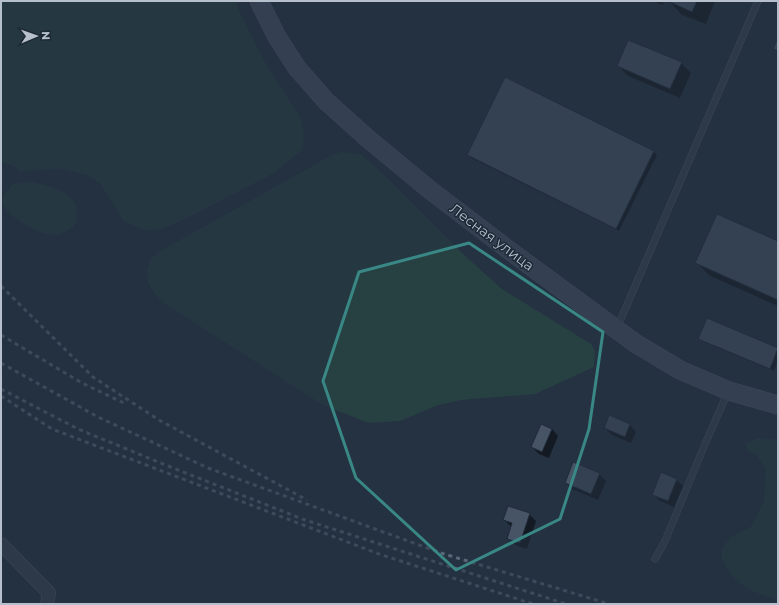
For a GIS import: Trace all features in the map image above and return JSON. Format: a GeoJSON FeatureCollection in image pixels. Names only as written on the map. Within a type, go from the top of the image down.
{"type":"FeatureCollection","features":[{"type":"Feature","properties":{"kind":"street","name":"Лесная улица"},"geometry":{"type":"LineString","coordinates":[[259,1],[277,37],[297,68],[326,101],[366,137],[437,195],[635,343],[680,370],[729,391],[778,405]]}},
{"type":"Feature","properties":{"kind":"street"},"geometry":{"type":"LineString","coordinates":[[1,544],[49,593],[47,604]]}},
{"type":"Feature","properties":{"kind":"lane"},"geometry":{"type":"LineString","coordinates":[[616,330],[758,1]]}},
{"type":"Feature","properties":{"kind":"lane"},"geometry":{"type":"LineString","coordinates":[[655,559],[665,541],[705,444],[729,391]]}},
{"type":"Feature","properties":{"kind":"highlighted area"},"geometry":{"type":"Polygon","coordinates":[[[469,243],[603,332],[589,429],[560,519],[456,570],[356,478],[323,381],[359,272],[469,243]]]}},
{"type":"Feature","properties":{"kind":"green space"},"geometry":{"type":"Polygon","coordinates":[[[1,1],[236,1],[239,11],[264,61],[301,119],[304,135],[302,150],[274,173],[185,219],[161,229],[145,231],[123,220],[101,184],[88,175],[62,169],[19,171],[13,165],[1,162],[1,1]]]}},
{"type":"Feature","properties":{"kind":"green space"},"geometry":{"type":"Polygon","coordinates":[[[342,152],[360,154],[380,171],[463,254],[502,289],[591,344],[595,351],[594,367],[535,394],[461,400],[438,405],[400,421],[369,423],[323,405],[164,303],[156,295],[148,280],[147,270],[153,257],[159,252],[334,154],[342,152]]]}},
{"type":"Feature","properties":{"kind":"green space"},"geometry":{"type":"Polygon","coordinates":[[[29,182],[50,187],[70,197],[77,209],[77,221],[74,225],[61,234],[47,234],[31,228],[11,215],[3,203],[5,195],[13,184],[29,182]]]}},
{"type":"Feature","properties":{"kind":"green space"},"geometry":{"type":"Polygon","coordinates":[[[758,438],[778,440],[778,600],[751,590],[740,583],[727,568],[721,550],[731,537],[751,527],[764,502],[766,468],[756,454],[748,451],[746,444],[758,438]]]}},
{"type":"Feature","properties":{"kind":"building"},"geometry":{"type":"Polygon","coordinates":[[[668,1],[697,1],[692,12],[668,1]]]}},
{"type":"Feature","properties":{"kind":"building"},"geometry":{"type":"Polygon","coordinates":[[[778,37],[778,51],[773,49],[778,37]]]}},
{"type":"Feature","properties":{"kind":"building"},"geometry":{"type":"Polygon","coordinates":[[[628,40],[682,62],[670,89],[617,66],[628,40]]]}},
{"type":"Feature","properties":{"kind":"building"},"geometry":{"type":"Polygon","coordinates":[[[505,77],[654,151],[616,229],[467,155],[505,77]]]}},
{"type":"Feature","properties":{"kind":"building"},"geometry":{"type":"Polygon","coordinates":[[[717,214],[778,241],[778,300],[695,263],[717,214]]]}},
{"type":"Feature","properties":{"kind":"building"},"geometry":{"type":"Polygon","coordinates":[[[707,318],[778,348],[770,369],[698,339],[707,318]]]}},
{"type":"Feature","properties":{"kind":"building"},"geometry":{"type":"Polygon","coordinates":[[[609,415],[630,424],[625,437],[604,428],[609,415]]]}},
{"type":"Feature","properties":{"kind":"building"},"geometry":{"type":"Polygon","coordinates":[[[541,424],[552,429],[542,452],[531,447],[541,424]]]}},
{"type":"Feature","properties":{"kind":"building"},"geometry":{"type":"Polygon","coordinates":[[[573,462],[600,473],[591,494],[565,483],[573,462]]]}},
{"type":"Feature","properties":{"kind":"building"},"geometry":{"type":"Polygon","coordinates":[[[661,472],[677,479],[668,501],[652,495],[661,472]]]}},
{"type":"Feature","properties":{"kind":"building"},"geometry":{"type":"Polygon","coordinates":[[[508,506],[530,513],[520,543],[507,539],[512,523],[503,520],[508,506]]]}},
{"type":"Feature","properties":{"kind":"railway"},"geometry":{"type":"LineString","coordinates":[[1,286],[93,377],[159,420],[307,500]]}},
{"type":"Feature","properties":{"kind":"railway"},"geometry":{"type":"LineString","coordinates":[[1,335],[82,383],[126,404]]}},
{"type":"Feature","properties":{"kind":"railway"},"geometry":{"type":"LineString","coordinates":[[1,363],[98,417],[208,468],[441,553],[609,604]]}},
{"type":"Feature","properties":{"kind":"railway"},"geometry":{"type":"LineString","coordinates":[[1,389],[78,429],[305,520],[566,604]]}},
{"type":"Feature","properties":{"kind":"railway"},"geometry":{"type":"LineString","coordinates":[[1,396],[52,429],[379,554],[533,604]]}}]}
